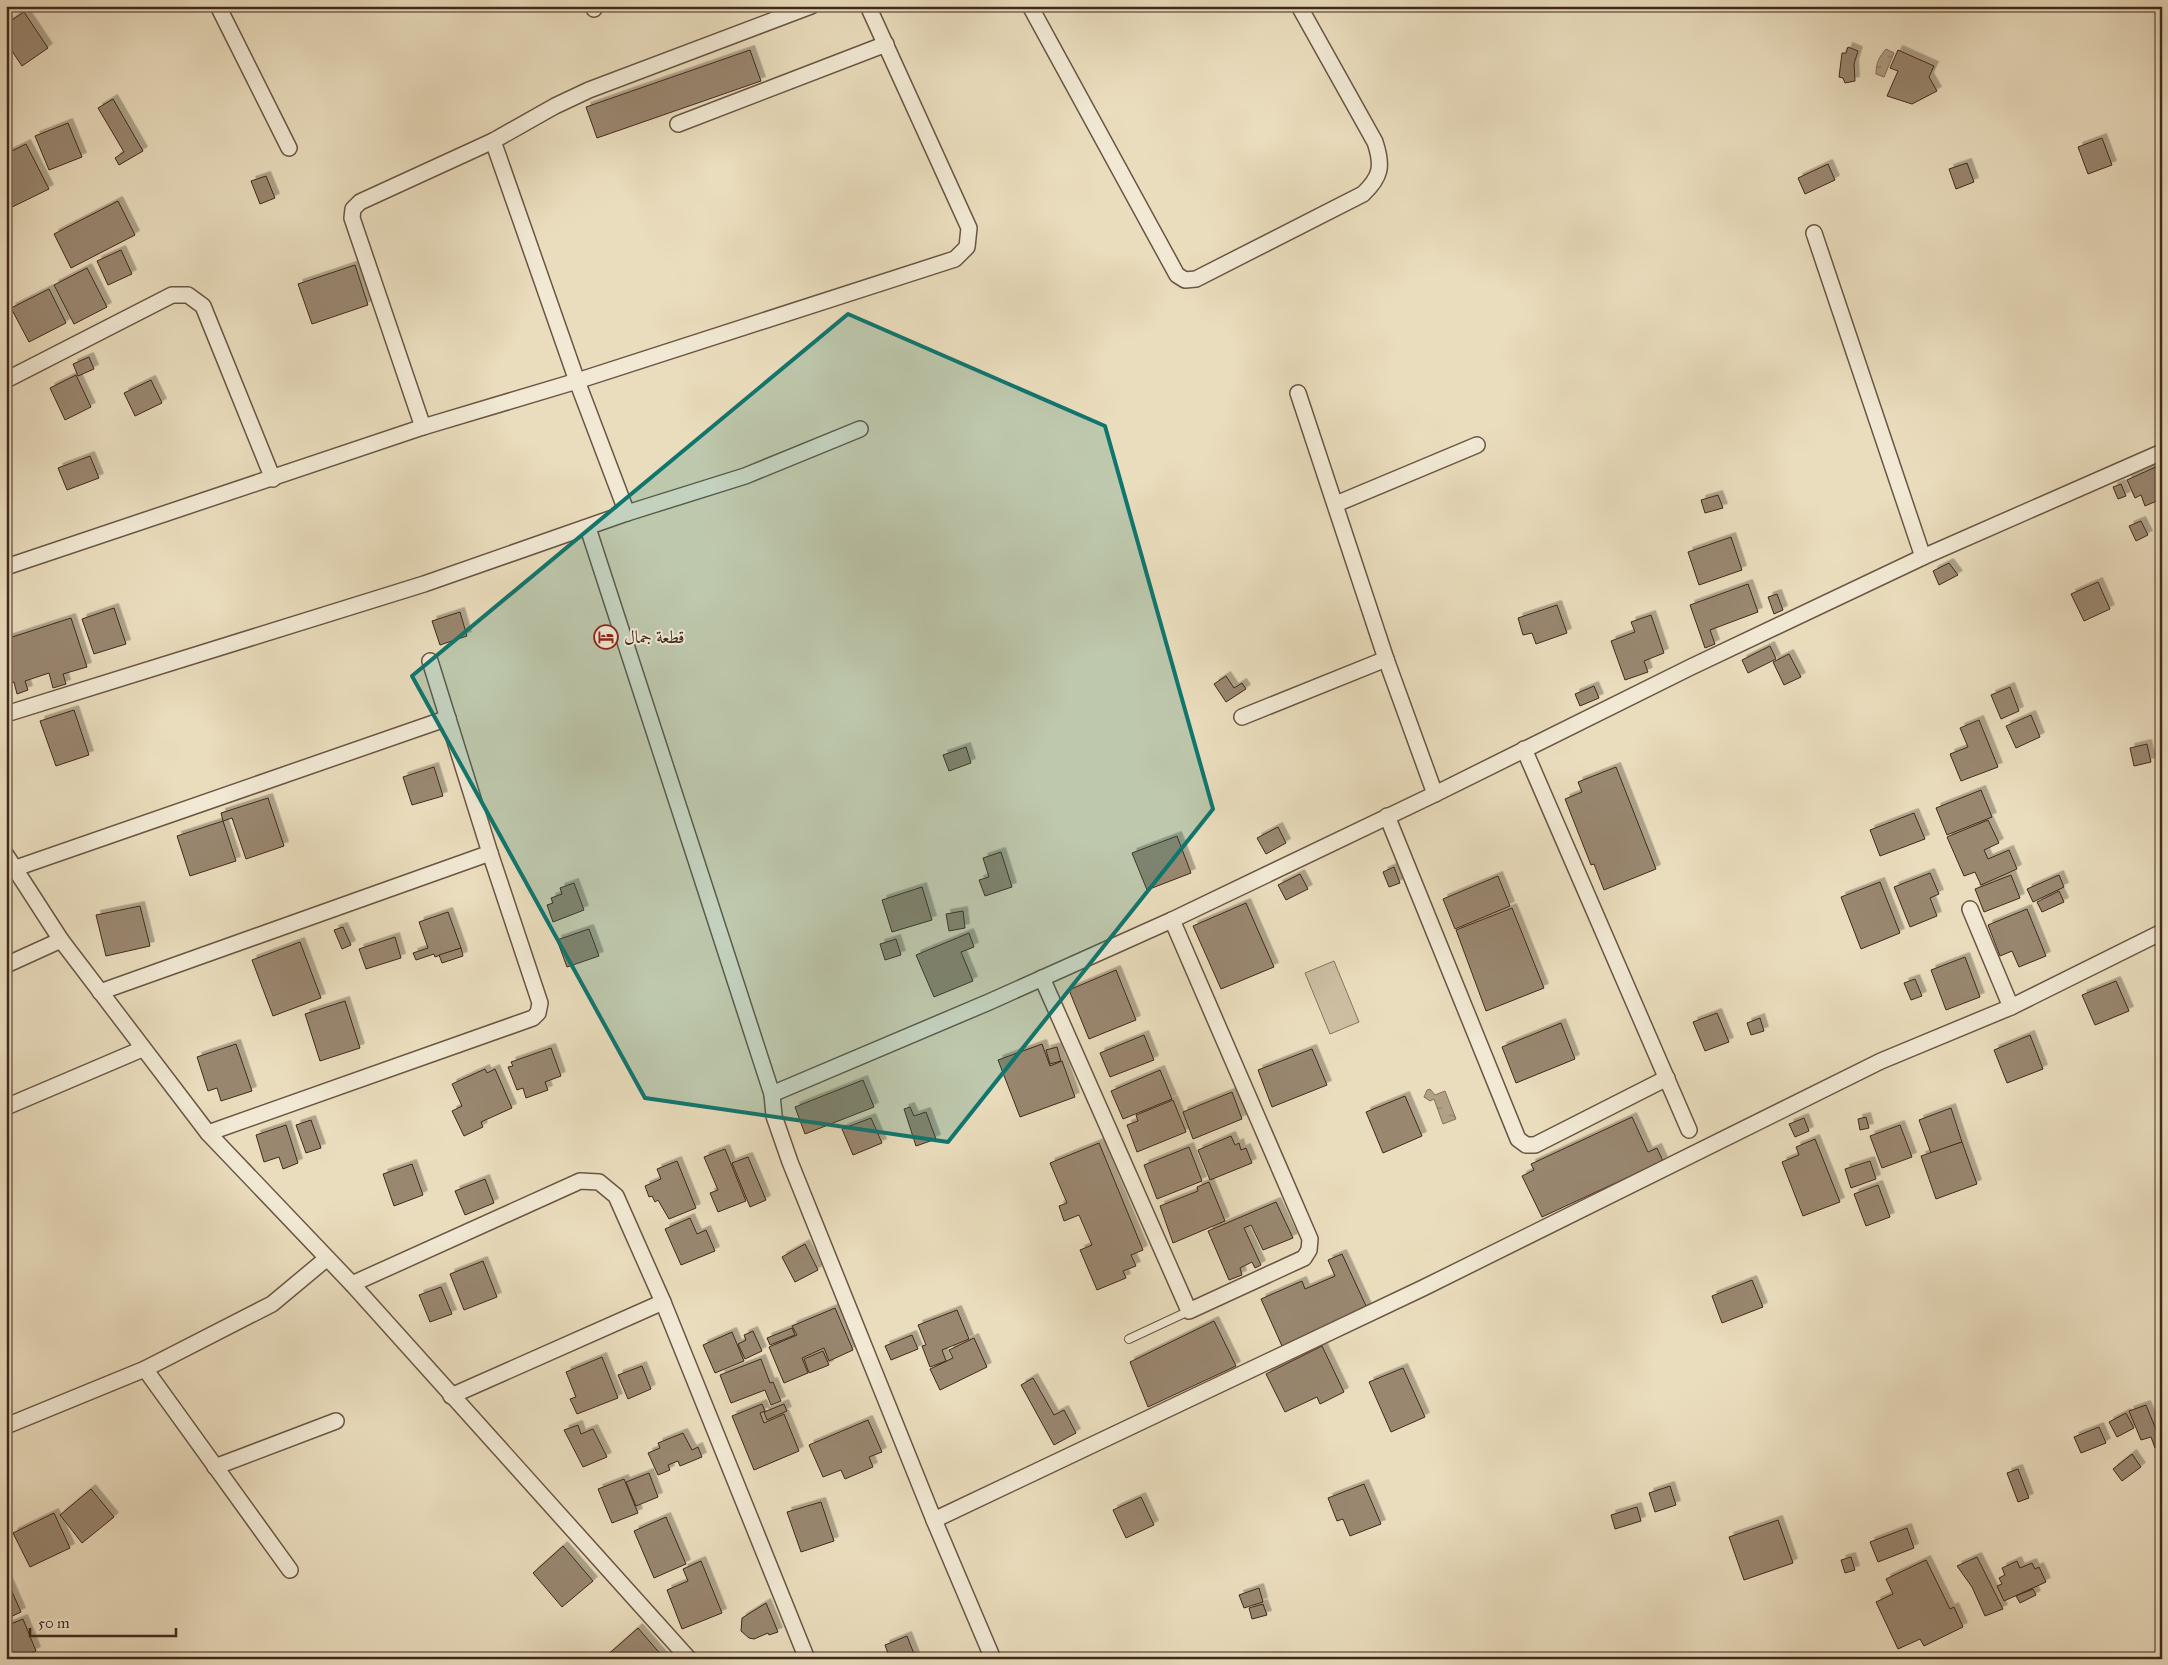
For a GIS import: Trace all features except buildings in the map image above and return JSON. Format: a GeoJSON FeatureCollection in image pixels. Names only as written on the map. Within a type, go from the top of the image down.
{"type":"FeatureCollection","features":[{"type":"Feature","properties":{"kind":"street"},"geometry":{"type":"LineString","coordinates":[[218,6],[289,148]]}},
{"type":"Feature","properties":{"kind":"street"},"geometry":{"type":"LineString","coordinates":[[423,427],[352,218],[353,209],[360,202],[493,141],[555,106],[589,90],[811,6]]}},
{"type":"Feature","properties":{"kind":"street"},"geometry":{"type":"LineString","coordinates":[[6,567],[273,479],[423,427],[577,381],[955,259],[967,247],[969,228],[868,6]]}},
{"type":"Feature","properties":{"kind":"street"},"geometry":{"type":"LineString","coordinates":[[1030,6],[1177,275],[1186,280],[1196,279],[1355,199],[1376,182],[1380,159],[1375,142],[1299,6]]}},
{"type":"Feature","properties":{"kind":"street"},"geometry":{"type":"LineString","coordinates":[[678,124],[886,44]]}},
{"type":"Feature","properties":{"kind":"street"},"geometry":{"type":"LineString","coordinates":[[493,141],[577,381],[627,513]]}},
{"type":"Feature","properties":{"kind":"street"},"geometry":{"type":"LineString","coordinates":[[1814,233],[1923,558]]}},
{"type":"Feature","properties":{"kind":"street"},"geometry":{"type":"LineString","coordinates":[[6,380],[172,296],[188,295],[203,306],[273,479]]}},
{"type":"Feature","properties":{"kind":"street"},"geometry":{"type":"LineString","coordinates":[[1298,394],[1386,659],[1435,794]]}},
{"type":"Feature","properties":{"kind":"street"},"geometry":{"type":"LineString","coordinates":[[6,714],[424,584],[627,513],[745,476],[860,429]]}},
{"type":"Feature","properties":{"kind":"street"},"geometry":{"type":"LineString","coordinates":[[1336,504],[1477,445]]}},
{"type":"Feature","properties":{"kind":"street"},"geometry":{"type":"LineString","coordinates":[[772,1094],[1172,920],[1435,794],[1691,667],[1923,558],[2162,452]]}},
{"type":"Feature","properties":{"kind":"street"},"geometry":{"type":"LineString","coordinates":[[588,528],[772,1094],[774,1116],[790,1162],[934,1520],[993,1659]]}},
{"type":"Feature","properties":{"kind":"street"},"geometry":{"type":"LineString","coordinates":[[1242,717],[1386,659]]}},
{"type":"Feature","properties":{"kind":"street"},"geometry":{"type":"LineString","coordinates":[[208,1133],[533,1018],[538,1013],[540,1003],[490,853],[430,661]]}},
{"type":"Feature","properties":{"kind":"street"},"geometry":{"type":"LineString","coordinates":[[16,868],[448,718]]}},
{"type":"Feature","properties":{"kind":"street"},"geometry":{"type":"LineString","coordinates":[[1524,749],[1689,1130]]}},
{"type":"Feature","properties":{"kind":"street"},"geometry":{"type":"LineString","coordinates":[[1387,816],[1518,1138],[1526,1145],[1534,1145],[1667,1078]]}},
{"type":"Feature","properties":{"kind":"street"},"geometry":{"type":"LineString","coordinates":[[100,992],[490,853]]}},
{"type":"Feature","properties":{"kind":"street"},"geometry":{"type":"LineString","coordinates":[[6,855],[61,940],[142,1049],[208,1133],[326,1259],[352,1284],[689,1659]]}},
{"type":"Feature","properties":{"kind":"street"},"geometry":{"type":"LineString","coordinates":[[1970,909],[2011,1007]]}},
{"type":"Feature","properties":{"kind":"street"},"geometry":{"type":"LineString","coordinates":[[1042,978],[1189,1311],[1304,1258],[1309,1250],[1310,1239],[1172,920]]}},
{"type":"Feature","properties":{"kind":"street"},"geometry":{"type":"LineString","coordinates":[[934,1520],[1423,1288],[1880,1062],[2011,1007],[2162,932]]}},
{"type":"Feature","properties":{"kind":"street"},"geometry":{"type":"LineString","coordinates":[[6,965],[61,940]]}},
{"type":"Feature","properties":{"kind":"street"},"geometry":{"type":"LineString","coordinates":[[6,1107],[142,1049]]}},
{"type":"Feature","properties":{"kind":"street"},"geometry":{"type":"LineString","coordinates":[[352,1284],[580,1181],[599,1182],[616,1196],[663,1302],[807,1659]]}},
{"type":"Feature","properties":{"kind":"street"},"geometry":{"type":"LineString","coordinates":[[6,1426],[145,1369],[272,1304],[326,1259]]}},
{"type":"Feature","properties":{"kind":"street"},"geometry":{"type":"LineString","coordinates":[[451,1396],[663,1302]]}},
{"type":"Feature","properties":{"kind":"street"},"geometry":{"type":"LineString","coordinates":[[145,1369],[290,1570]]}},
{"type":"Feature","properties":{"kind":"street"},"geometry":{"type":"LineString","coordinates":[[215,1467],[336,1421]]}},
{"type":"Feature","properties":{"kind":"lane"},"geometry":{"type":"LineString","coordinates":[[1129,1339],[1189,1311]]}},
{"type":"Feature","properties":{"kind":"highlighted area"},"geometry":{"type":"Polygon","coordinates":[[[848,314],[1105,426],[1213,809],[948,1142],[645,1098],[412,676],[848,314]]]}},
{"type":"Feature","properties":{"kind":"shaded area"},"geometry":{"type":"Polygon","coordinates":[[[1334,961],[1359,1022],[1330,1034],[1305,973],[1334,961]]]}},
{"type":"Feature","properties":{"kind":"water"},"geometry":{"type":"Polygon","coordinates":[[[1886,49],[1894,53],[1884,77],[1876,74],[1876,70],[1878,60],[1886,49]]]}},
{"type":"Feature","properties":{"kind":"water"},"geometry":{"type":"Polygon","coordinates":[[[1430,1089],[1435,1095],[1445,1091],[1456,1119],[1443,1124],[1434,1099],[1430,1101],[1424,1097],[1427,1090],[1430,1089]]]}},
{"type":"Feature","properties":{"kind":"place","name":"قطعة جمال"},"geometry":{"type":"Point","coordinates":[606,637]}}]}
